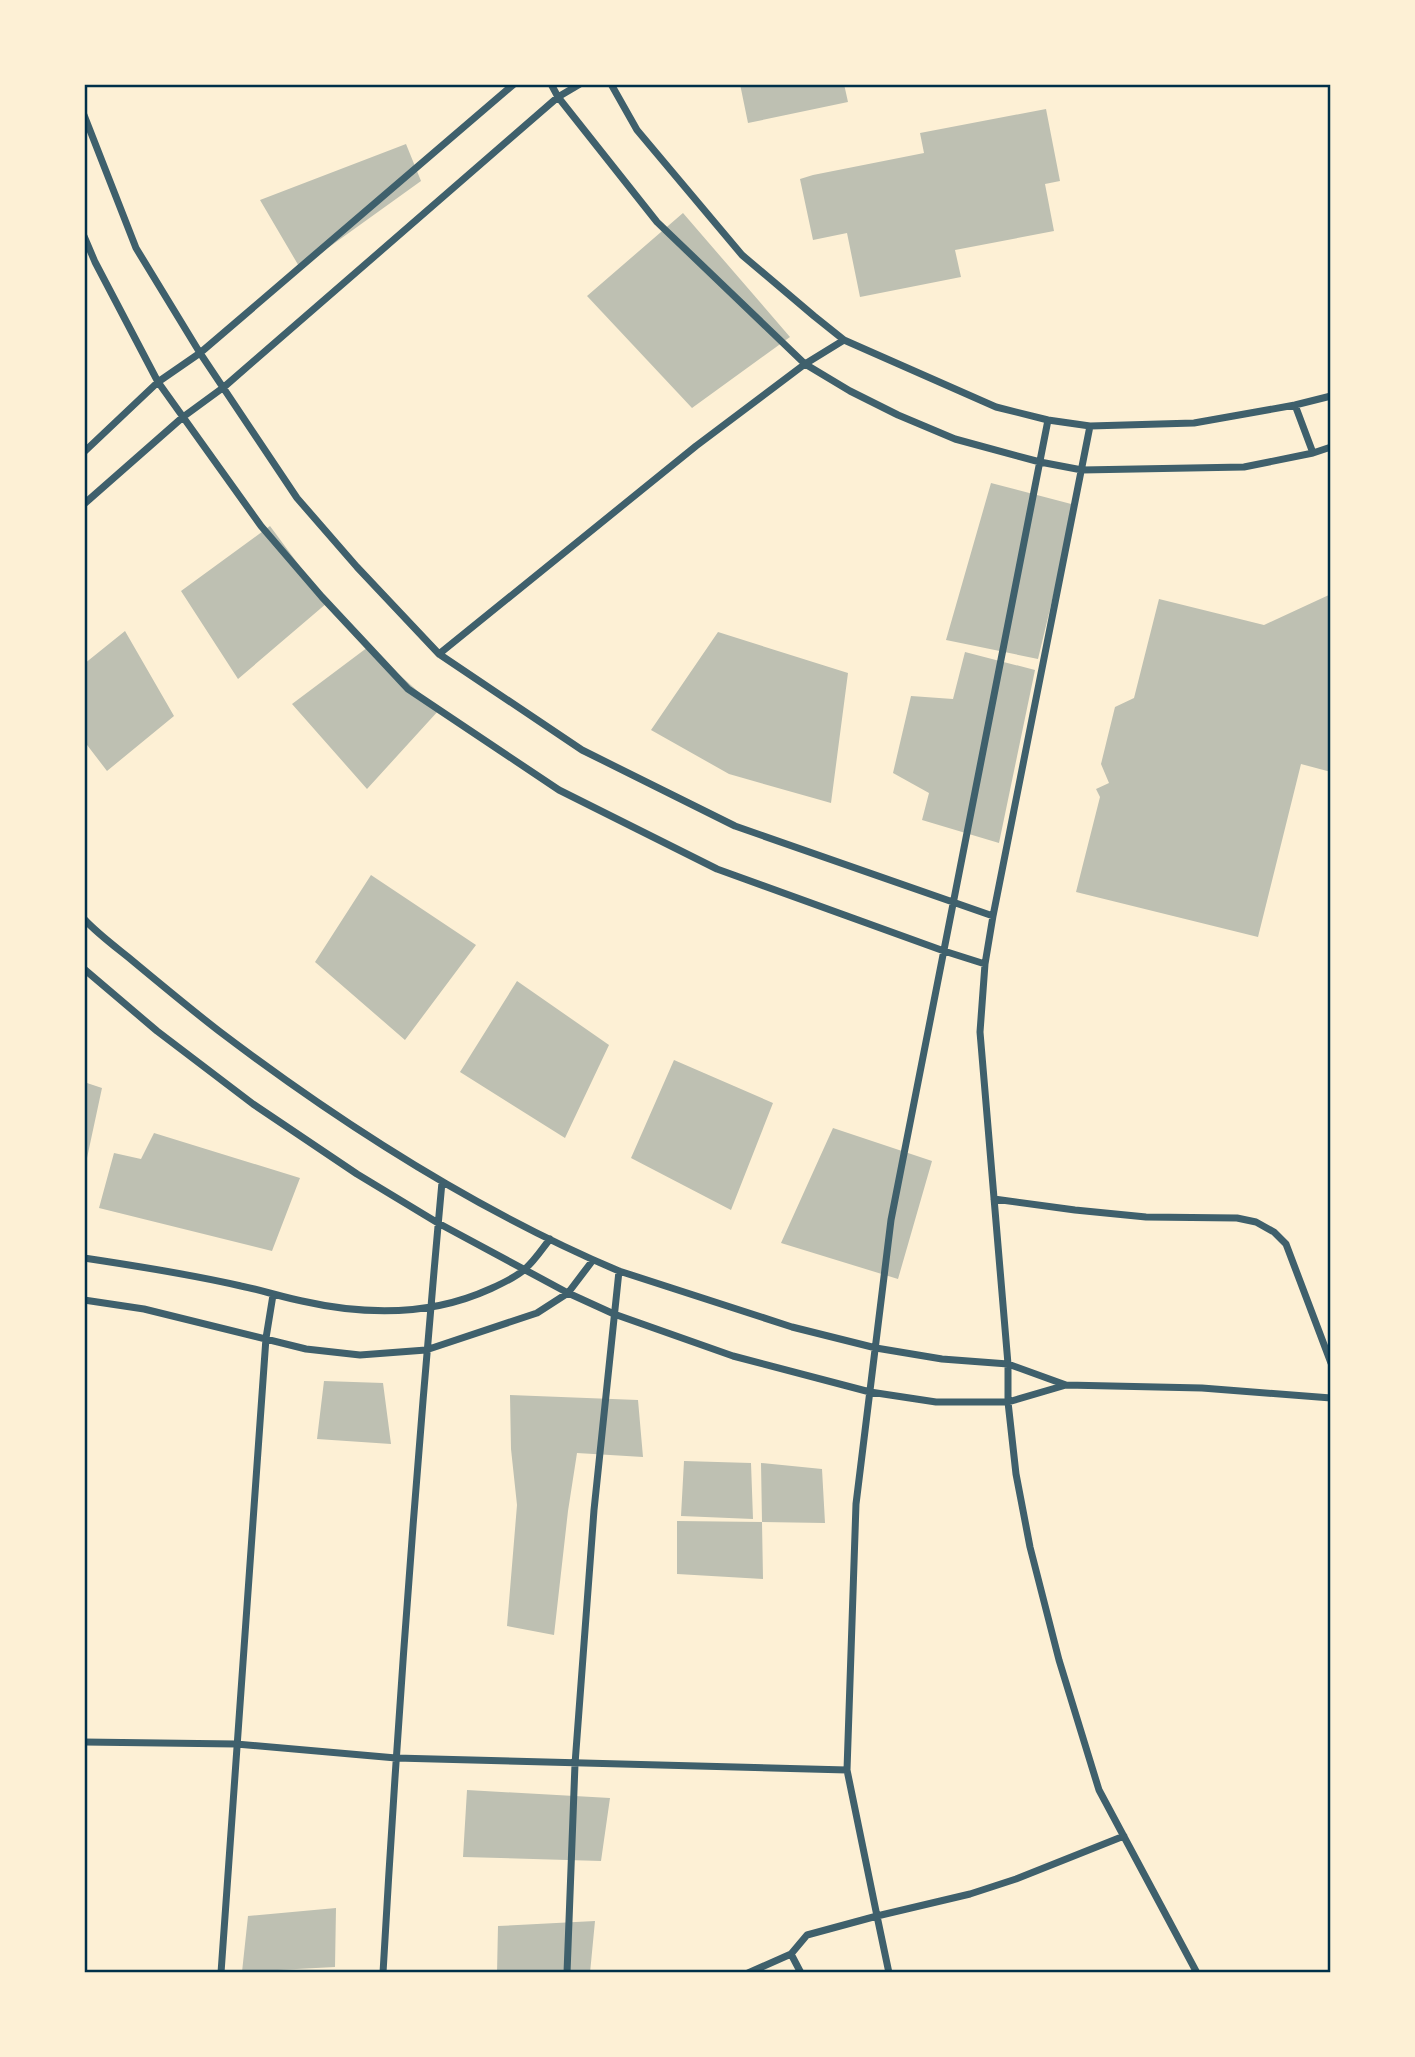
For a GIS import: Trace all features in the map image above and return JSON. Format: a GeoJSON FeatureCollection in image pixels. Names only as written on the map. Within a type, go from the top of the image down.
{"type":"FeatureCollection","features":[{"type":"Feature","properties":{"kind":"street"},"geometry":{"type":"LineString","coordinates":[[84,452],[158,382],[200,353],[514,84]]}},
{"type":"Feature","properties":{"kind":"street"},"geometry":{"type":"LineString","coordinates":[[551,84],[558,97],[657,222],[805,364],[898,415],[955,439],[1040,462],[1082,470],[1244,467],[1331,447]]}},
{"type":"Feature","properties":{"kind":"street"},"geometry":{"type":"LineString","coordinates":[[84,504],[183,416],[224,387],[558,97],[580,84]]}},
{"type":"Feature","properties":{"kind":"street"},"geometry":{"type":"LineString","coordinates":[[611,84],[638,130],[742,256],[844,340],[996,407],[1048,420],[1090,426],[1194,423],[1331,396]]}},
{"type":"Feature","properties":{"kind":"street"},"geometry":{"type":"LineString","coordinates":[[84,115],[136,248],[200,353],[297,498],[439,654],[582,750],[735,827],[993,916]]}},
{"type":"Feature","properties":{"kind":"street"},"geometry":{"type":"LineString","coordinates":[[84,236],[158,382],[261,526],[322,597],[408,689],[559,790],[705,863],[985,964]]}},
{"type":"Feature","properties":{"kind":"street"},"geometry":{"type":"LineString","coordinates":[[439,654],[685,455],[805,364],[844,340]]}},
{"type":"Feature","properties":{"kind":"street"},"geometry":{"type":"LineString","coordinates":[[1295,405],[1313,453]]}},
{"type":"Feature","properties":{"kind":"street"},"geometry":{"type":"LineString","coordinates":[[889,1973],[847,1770],[856,1504],[891,1220],[1048,420]]}},
{"type":"Feature","properties":{"kind":"street"},"geometry":{"type":"LineString","coordinates":[[1090,426],[993,916],[985,964],[980,1032],[1008,1364],[1008,1402],[1016,1474],[1027,1535],[1059,1660],[1100,1790],[1196,1973]]}},
{"type":"Feature","properties":{"kind":"street"},"geometry":{"type":"LineString","coordinates":[[84,919],[181,1002],[277,1074],[380,1144],[442,1182],[593,1260],[619,1271],[792,1327],[876,1348],[942,1359],[1008,1364],[1066,1385]]}},
{"type":"Feature","properties":{"kind":"street"},"geometry":{"type":"LineString","coordinates":[[84,969],[157,1031],[253,1104],[357,1174],[438,1223],[568,1293],[614,1314],[733,1356],[870,1392],[936,1402],[1008,1402],[1066,1385],[1202,1388],[1331,1398]]}},
{"type":"Feature","properties":{"kind":"street"},"geometry":{"type":"LineString","coordinates":[[383,1973],[426,1350],[442,1182]]}},
{"type":"Feature","properties":{"kind":"street"},"geometry":{"type":"LineString","coordinates":[[993,1199],[1146,1217],[1237,1218],[1256,1222],[1274,1232],[1286,1244],[1331,1363]]}},
{"type":"Feature","properties":{"kind":"street"},"geometry":{"type":"LineString","coordinates":[[84,1258],[151,1268],[353,1310],[387,1311],[430,1307],[474,1296],[499,1285],[525,1270],[550,1239]]}},
{"type":"Feature","properties":{"kind":"street"},"geometry":{"type":"LineString","coordinates":[[84,1300],[144,1309],[306,1349],[359,1354],[426,1350],[537,1312],[568,1293],[593,1260]]}},
{"type":"Feature","properties":{"kind":"street"},"geometry":{"type":"LineString","coordinates":[[567,1973],[575,1764],[594,1510],[619,1271]]}},
{"type":"Feature","properties":{"kind":"street"},"geometry":{"type":"LineString","coordinates":[[221,1973],[266,1338],[273,1295]]}},
{"type":"Feature","properties":{"kind":"street"},"geometry":{"type":"LineString","coordinates":[[84,1742],[236,1744],[396,1758],[847,1770]]}},
{"type":"Feature","properties":{"kind":"street"},"geometry":{"type":"LineString","coordinates":[[748,1973],[791,1954],[807,1936],[970,1894],[1016,1879],[1124,1836]]}},
{"type":"Feature","properties":{"kind":"street"},"geometry":{"type":"LineString","coordinates":[[791,1954],[801,1973]]}},
{"type":"Feature","properties":{"kind":"building"},"geometry":{"type":"Polygon","coordinates":[[[740,84],[844,84],[848,102],[748,123],[740,84]]]}},
{"type":"Feature","properties":{"kind":"building"},"geometry":{"type":"Polygon","coordinates":[[[1046,109],[1060,181],[1045,184],[1054,231],[955,250],[961,277],[860,297],[847,233],[813,240],[800,179],[924,153],[920,133],[1046,109]]]}},
{"type":"Feature","properties":{"kind":"building"},"geometry":{"type":"Polygon","coordinates":[[[406,144],[421,181],[300,268],[260,200],[406,144]]]}},
{"type":"Feature","properties":{"kind":"building"},"geometry":{"type":"Polygon","coordinates":[[[683,213],[790,337],[692,408],[587,296],[683,213]]]}},
{"type":"Feature","properties":{"kind":"building"},"geometry":{"type":"Polygon","coordinates":[[[991,483],[1075,505],[1038,659],[946,640],[991,483]]]}},
{"type":"Feature","properties":{"kind":"building"},"geometry":{"type":"Polygon","coordinates":[[[270,526],[327,603],[238,679],[181,591],[270,526]]]}},
{"type":"Feature","properties":{"kind":"building"},"geometry":{"type":"Polygon","coordinates":[[[1331,594],[1331,772],[1301,764],[1258,937],[1076,892],[1100,797],[1096,789],[1109,783],[1101,764],[1115,707],[1134,698],[1159,599],[1264,625],[1331,594]]]}},
{"type":"Feature","properties":{"kind":"building"},"geometry":{"type":"Polygon","coordinates":[[[125,631],[174,716],[107,771],[84,741],[84,664],[125,631]]]}},
{"type":"Feature","properties":{"kind":"building"},"geometry":{"type":"Polygon","coordinates":[[[718,632],[848,673],[831,803],[729,774],[651,730],[718,632]]]}},
{"type":"Feature","properties":{"kind":"building"},"geometry":{"type":"Polygon","coordinates":[[[368,647],[439,710],[367,789],[292,704],[368,647]]]}},
{"type":"Feature","properties":{"kind":"building"},"geometry":{"type":"Polygon","coordinates":[[[965,652],[1035,670],[999,843],[922,820],[929,793],[893,773],[911,696],[953,699],[965,652]]]}},
{"type":"Feature","properties":{"kind":"building"},"geometry":{"type":"Polygon","coordinates":[[[371,875],[476,945],[405,1040],[315,962],[371,875]]]}},
{"type":"Feature","properties":{"kind":"building"},"geometry":{"type":"Polygon","coordinates":[[[517,981],[609,1045],[565,1138],[460,1072],[517,981]]]}},
{"type":"Feature","properties":{"kind":"building"},"geometry":{"type":"Polygon","coordinates":[[[674,1060],[773,1103],[731,1210],[631,1158],[674,1060]]]}},
{"type":"Feature","properties":{"kind":"building"},"geometry":{"type":"Polygon","coordinates":[[[84,1082],[102,1088],[87,1158],[84,1157],[84,1082]]]}},
{"type":"Feature","properties":{"kind":"building"},"geometry":{"type":"Polygon","coordinates":[[[833,1128],[932,1161],[898,1279],[781,1243],[833,1128]]]}},
{"type":"Feature","properties":{"kind":"building"},"geometry":{"type":"Polygon","coordinates":[[[154,1133],[300,1178],[272,1251],[99,1208],[114,1153],[141,1159],[154,1133]]]}},
{"type":"Feature","properties":{"kind":"building"},"geometry":{"type":"Polygon","coordinates":[[[324,1381],[383,1383],[391,1444],[317,1439],[324,1381]]]}},
{"type":"Feature","properties":{"kind":"building"},"geometry":{"type":"Polygon","coordinates":[[[510,1395],[638,1400],[643,1457],[577,1453],[554,1635],[507,1626],[517,1505],[511,1449],[510,1395]]]}},
{"type":"Feature","properties":{"kind":"building"},"geometry":{"type":"Polygon","coordinates":[[[684,1461],[751,1463],[753,1519],[681,1516],[684,1461]]]}},
{"type":"Feature","properties":{"kind":"building"},"geometry":{"type":"Polygon","coordinates":[[[761,1463],[822,1469],[825,1523],[762,1522],[761,1463]]]}},
{"type":"Feature","properties":{"kind":"building"},"geometry":{"type":"Polygon","coordinates":[[[677,1521],[762,1522],[763,1579],[677,1574],[677,1521]]]}},
{"type":"Feature","properties":{"kind":"building"},"geometry":{"type":"Polygon","coordinates":[[[467,1790],[610,1798],[601,1861],[463,1857],[467,1790]]]}},
{"type":"Feature","properties":{"kind":"building"},"geometry":{"type":"Polygon","coordinates":[[[336,1908],[335,1967],[242,1972],[248,1916],[336,1908]]]}},
{"type":"Feature","properties":{"kind":"building"},"geometry":{"type":"Polygon","coordinates":[[[595,1921],[590,1973],[497,1973],[498,1926],[595,1921]]]}}]}
